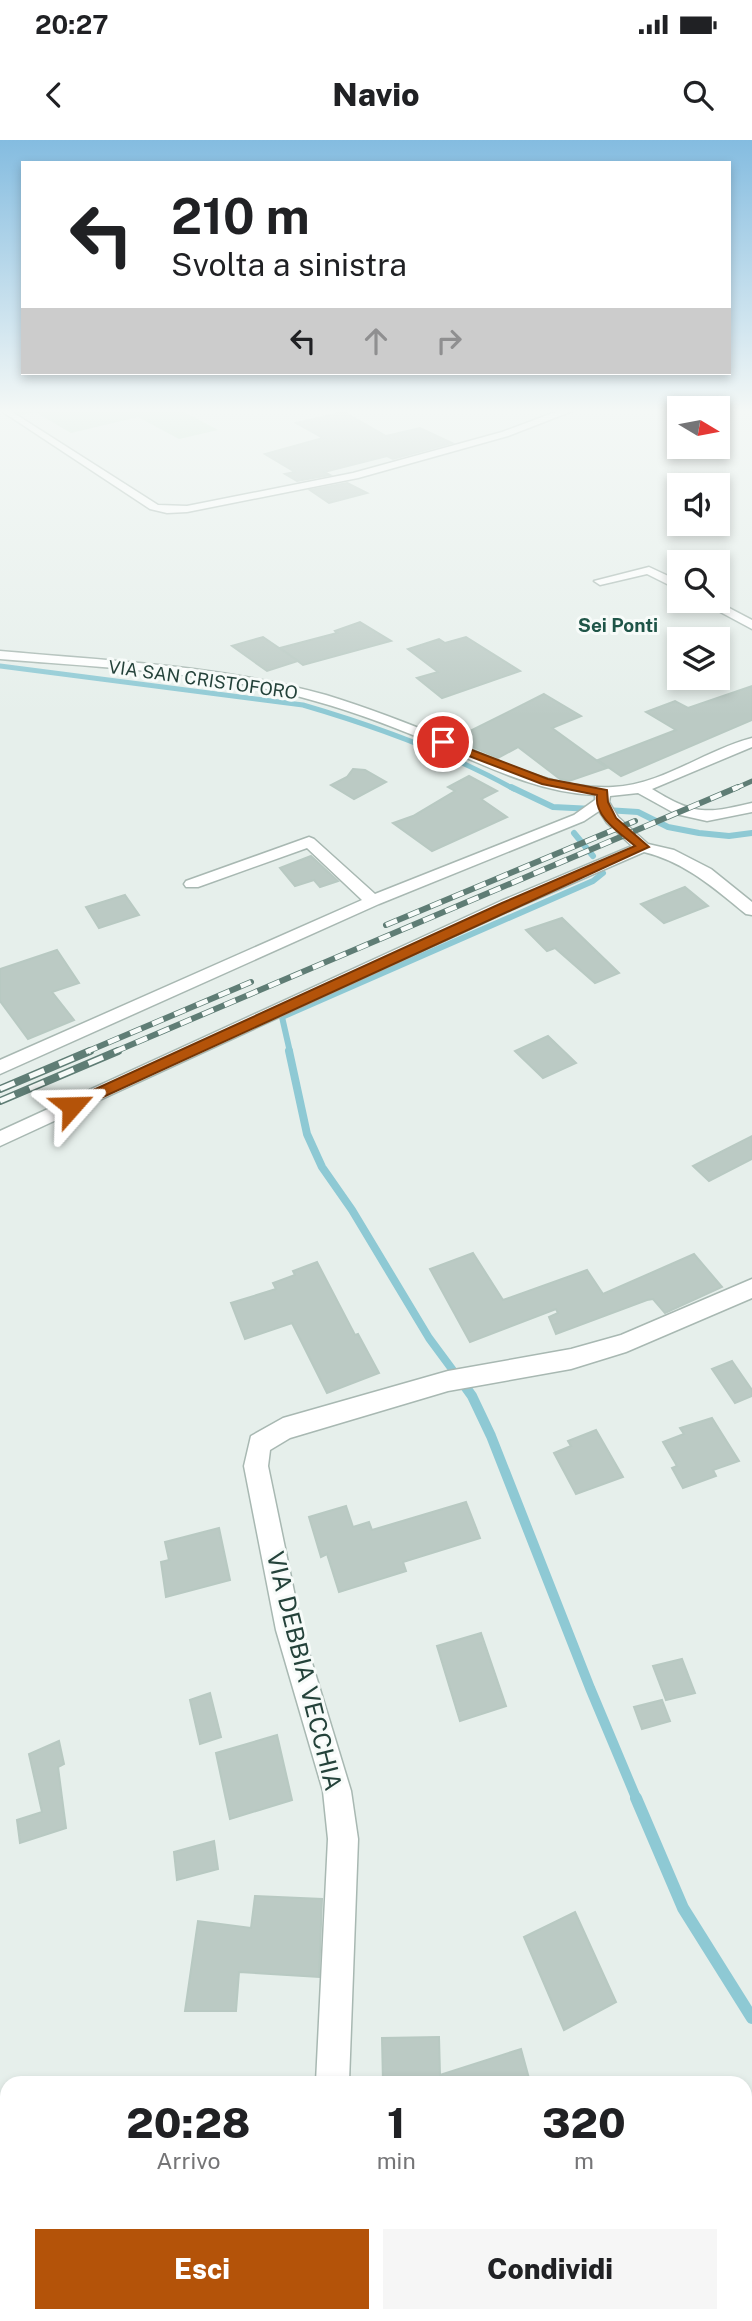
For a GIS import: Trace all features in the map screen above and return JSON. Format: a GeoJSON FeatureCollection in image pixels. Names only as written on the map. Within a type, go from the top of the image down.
{"type":"FeatureCollection","features":[{"type":"Feature","properties":{"kind":"street"},"geometry":{"type":"LineString","coordinates":[[600,581],[649,570],[667,580]]}},
{"type":"Feature","properties":{"kind":"street"},"geometry":{"type":"LineString","coordinates":[[729,613],[752,625]]}},
{"type":"Feature","properties":{"kind":"street","name":"VIA SAN CRISTOFORO"},"geometry":{"type":"LineString","coordinates":[[0,655],[162,671],[284,689],[353,707],[512,771],[603,797]]}},
{"type":"Feature","properties":{"kind":"street"},"geometry":{"type":"LineString","coordinates":[[0,1068],[373,901],[579,818],[603,797],[640,788],[752,742]]}},
{"type":"Feature","properties":{"kind":"street"},"geometry":{"type":"LineString","coordinates":[[640,788],[685,814],[699,817],[719,816],[752,807]]}},
{"type":"Feature","properties":{"kind":"street"},"geometry":{"type":"LineString","coordinates":[[603,797],[612,820],[643,847],[668,853],[705,872],[752,910]]}},
{"type":"Feature","properties":{"kind":"street"},"geometry":{"type":"LineString","coordinates":[[192,884],[309,842],[373,901]]}},
{"type":"Feature","properties":{"kind":"street"},"geometry":{"type":"LineString","coordinates":[[0,1139],[446,933],[643,847]]}},
{"type":"Feature","properties":{"kind":"street","name":"VIA DEBBIA VECCHIA"},"geometry":{"type":"LineString","coordinates":[[332,2076],[343,1839],[337,1791],[289,1630],[256,1466],[259,1444],[283,1429],[457,1379],[570,1359],[626,1343],[752,1287]]}},
{"type":"Feature","properties":{"kind":"building"},"geometry":{"type":"Polygon","coordinates":[[[360,622],[391,641],[303,665],[280,648],[337,633],[335,631],[360,622]]]}},
{"type":"Feature","properties":{"kind":"building"},"geometry":{"type":"Polygon","coordinates":[[[263,637],[298,661],[267,671],[232,646],[263,637]]]}},
{"type":"Feature","properties":{"kind":"building"},"geometry":{"type":"Polygon","coordinates":[[[466,637],[520,671],[442,698],[417,678],[438,672],[408,649],[439,639],[445,643],[466,637]]]}},
{"type":"Feature","properties":{"kind":"building"},"geometry":{"type":"Polygon","coordinates":[[[752,686],[752,720],[621,776],[598,760],[676,730],[646,712],[675,701],[688,708],[752,686]]]}},
{"type":"Feature","properties":{"kind":"building"},"geometry":{"type":"Polygon","coordinates":[[[544,694],[581,716],[552,728],[607,768],[569,781],[560,779],[518,747],[498,758],[454,739],[544,694]]]}},
{"type":"Feature","properties":{"kind":"building"},"geometry":{"type":"Polygon","coordinates":[[[353,769],[365,770],[386,782],[354,799],[331,785],[347,777],[353,769]]]}},
{"type":"Feature","properties":{"kind":"building"},"geometry":{"type":"Polygon","coordinates":[[[469,776],[497,791],[481,799],[507,817],[432,851],[393,823],[413,816],[455,791],[448,787],[469,776]]]}},
{"type":"Feature","properties":{"kind":"building"},"geometry":{"type":"Polygon","coordinates":[[[311,856],[338,881],[320,887],[314,880],[295,886],[280,868],[311,856]]]}},
{"type":"Feature","properties":{"kind":"building"},"geometry":{"type":"Polygon","coordinates":[[[685,887],[708,906],[664,923],[641,904],[685,887]]]}},
{"type":"Feature","properties":{"kind":"building"},"geometry":{"type":"Polygon","coordinates":[[[125,895],[139,915],[99,928],[86,907],[125,895]]]}},
{"type":"Feature","properties":{"kind":"building"},"geometry":{"type":"Polygon","coordinates":[[[562,918],[619,973],[595,983],[555,948],[547,951],[526,930],[562,918]]]}},
{"type":"Feature","properties":{"kind":"building"},"geometry":{"type":"Polygon","coordinates":[[[57,950],[79,983],[52,992],[74,1020],[28,1039],[0,1001],[0,969],[57,950]]]}},
{"type":"Feature","properties":{"kind":"building"},"geometry":{"type":"Polygon","coordinates":[[[548,1036],[576,1063],[543,1078],[515,1051],[548,1036]]]}},
{"type":"Feature","properties":{"kind":"building"},"geometry":{"type":"Polygon","coordinates":[[[752,1136],[752,1159],[709,1181],[693,1166],[752,1136]]]}},
{"type":"Feature","properties":{"kind":"building"},"geometry":{"type":"Polygon","coordinates":[[[473,1253],[503,1300],[587,1270],[603,1294],[694,1254],[722,1287],[665,1313],[653,1299],[647,1300],[556,1334],[549,1317],[558,1313],[556,1309],[470,1342],[430,1269],[473,1253]]]}},
{"type":"Feature","properties":{"kind":"building"},"geometry":{"type":"Polygon","coordinates":[[[317,1262],[355,1335],[358,1334],[379,1373],[327,1393],[292,1323],[245,1339],[231,1303],[276,1289],[273,1283],[295,1275],[293,1271],[317,1262]]]}},
{"type":"Feature","properties":{"kind":"building"},"geometry":{"type":"Polygon","coordinates":[[[732,1361],[752,1390],[752,1396],[735,1403],[712,1369],[732,1361]]]}},
{"type":"Feature","properties":{"kind":"building"},"geometry":{"type":"Polygon","coordinates":[[[712,1418],[739,1461],[713,1470],[716,1476],[683,1488],[672,1468],[677,1466],[663,1442],[684,1434],[680,1428],[712,1418]]]}},
{"type":"Feature","properties":{"kind":"building"},"geometry":{"type":"Polygon","coordinates":[[[596,1430],[623,1477],[576,1494],[554,1453],[571,1446],[568,1441],[596,1430]]]}},
{"type":"Feature","properties":{"kind":"building"},"geometry":{"type":"Polygon","coordinates":[[[466,1502],[480,1538],[403,1562],[406,1571],[339,1592],[327,1554],[321,1557],[309,1517],[346,1506],[353,1527],[369,1522],[372,1530],[466,1502]]]}},
{"type":"Feature","properties":{"kind":"building"},"geometry":{"type":"Polygon","coordinates":[[[219,1528],[230,1580],[166,1597],[161,1562],[169,1560],[165,1542],[219,1528]]]}},
{"type":"Feature","properties":{"kind":"building"},"geometry":{"type":"Polygon","coordinates":[[[481,1633],[506,1706],[460,1721],[437,1646],[481,1633]]]}},
{"type":"Feature","properties":{"kind":"building"},"geometry":{"type":"Polygon","coordinates":[[[682,1659],[695,1693],[666,1700],[653,1666],[682,1659]]]}},
{"type":"Feature","properties":{"kind":"building"},"geometry":{"type":"Polygon","coordinates":[[[210,1693],[221,1737],[200,1744],[190,1700],[210,1693]]]}},
{"type":"Feature","properties":{"kind":"building"},"geometry":{"type":"Polygon","coordinates":[[[662,1700],[670,1721],[642,1729],[634,1707],[662,1700]]]}},
{"type":"Feature","properties":{"kind":"building"},"geometry":{"type":"Polygon","coordinates":[[[277,1735],[292,1800],[230,1819],[216,1753],[277,1735]]]}},
{"type":"Feature","properties":{"kind":"building"},"geometry":{"type":"Polygon","coordinates":[[[59,1741],[64,1764],[58,1767],[66,1828],[20,1843],[17,1820],[42,1812],[29,1754],[59,1741]]]}},
{"type":"Feature","properties":{"kind":"building"},"geometry":{"type":"Polygon","coordinates":[[[214,1841],[218,1869],[177,1880],[174,1852],[214,1841]]]}},
{"type":"Feature","properties":{"kind":"building"},"geometry":{"type":"Polygon","coordinates":[[[255,1896],[322,1899],[319,1977],[239,1972],[236,2011],[185,2011],[198,1921],[251,1928],[255,1896]]]}},
{"type":"Feature","properties":{"kind":"building"},"geometry":{"type":"Polygon","coordinates":[[[575,1912],[616,2002],[564,2030],[524,1937],[575,1912]]]}},
{"type":"Feature","properties":{"kind":"building"},"geometry":{"type":"Polygon","coordinates":[[[439,2037],[440,2075],[521,2049],[528,2076],[383,2076],[382,2038],[439,2037]]]}},
{"type":"Feature","properties":{"kind":"waterway"},"geometry":{"type":"LineString","coordinates":[[0,666],[303,705],[411,741],[514,789]]}},
{"type":"Feature","properties":{"kind":"waterway"},"geometry":{"type":"LineString","coordinates":[[511,787],[553,807],[593,809]]}},
{"type":"Feature","properties":{"kind":"waterway"},"geometry":{"type":"LineString","coordinates":[[606,810],[638,812],[668,827],[699,833],[729,836],[752,833]]}},
{"type":"Feature","properties":{"kind":"waterway"},"geometry":{"type":"LineString","coordinates":[[574,833],[593,856]]}},
{"type":"Feature","properties":{"kind":"waterway"},"geometry":{"type":"LineString","coordinates":[[290,1052],[282,1017],[593,881],[603,873]]}},
{"type":"Feature","properties":{"kind":"waterway"},"geometry":{"type":"LineString","coordinates":[[289,1051],[307,1134],[322,1167],[352,1210],[429,1338],[463,1384]]}},
{"type":"Feature","properties":{"kind":"waterway"},"geometry":{"type":"LineString","coordinates":[[462,1382],[472,1396],[491,1436],[637,1800]]}},
{"type":"Feature","properties":{"kind":"waterway"},"geometry":{"type":"LineString","coordinates":[[636,1798],[683,1908],[752,2018]]}},
{"type":"Feature","properties":{"kind":"railway"},"geometry":{"type":"LineString","coordinates":[[734,789],[752,781]]}},
{"type":"Feature","properties":{"kind":"railway"},"geometry":{"type":"LineString","coordinates":[[114,1052],[738,787]]}},
{"type":"Feature","properties":{"kind":"railway"},"geometry":{"type":"LineString","coordinates":[[386,925],[635,821]]}},
{"type":"Feature","properties":{"kind":"railway"},"geometry":{"type":"LineString","coordinates":[[86,1052],[251,982]]}},
{"type":"Feature","properties":{"kind":"railway"},"geometry":{"type":"LineString","coordinates":[[0,1089],[90,1051]]}},
{"type":"Feature","properties":{"kind":"railway"},"geometry":{"type":"LineString","coordinates":[[0,1101],[118,1051]]}},
{"type":"Feature","properties":{"kind":"district","name":"Sei Ponti"},"geometry":{"type":"Point","coordinates":[618,625]}},
{"type":"Feature","properties":{"kind":"route"},"geometry":{"type":"LineString","coordinates":[[72,1106],[507,905],[643,847],[612,820],[602,802],[603,792],[545,782],[443,742]]}}]}
